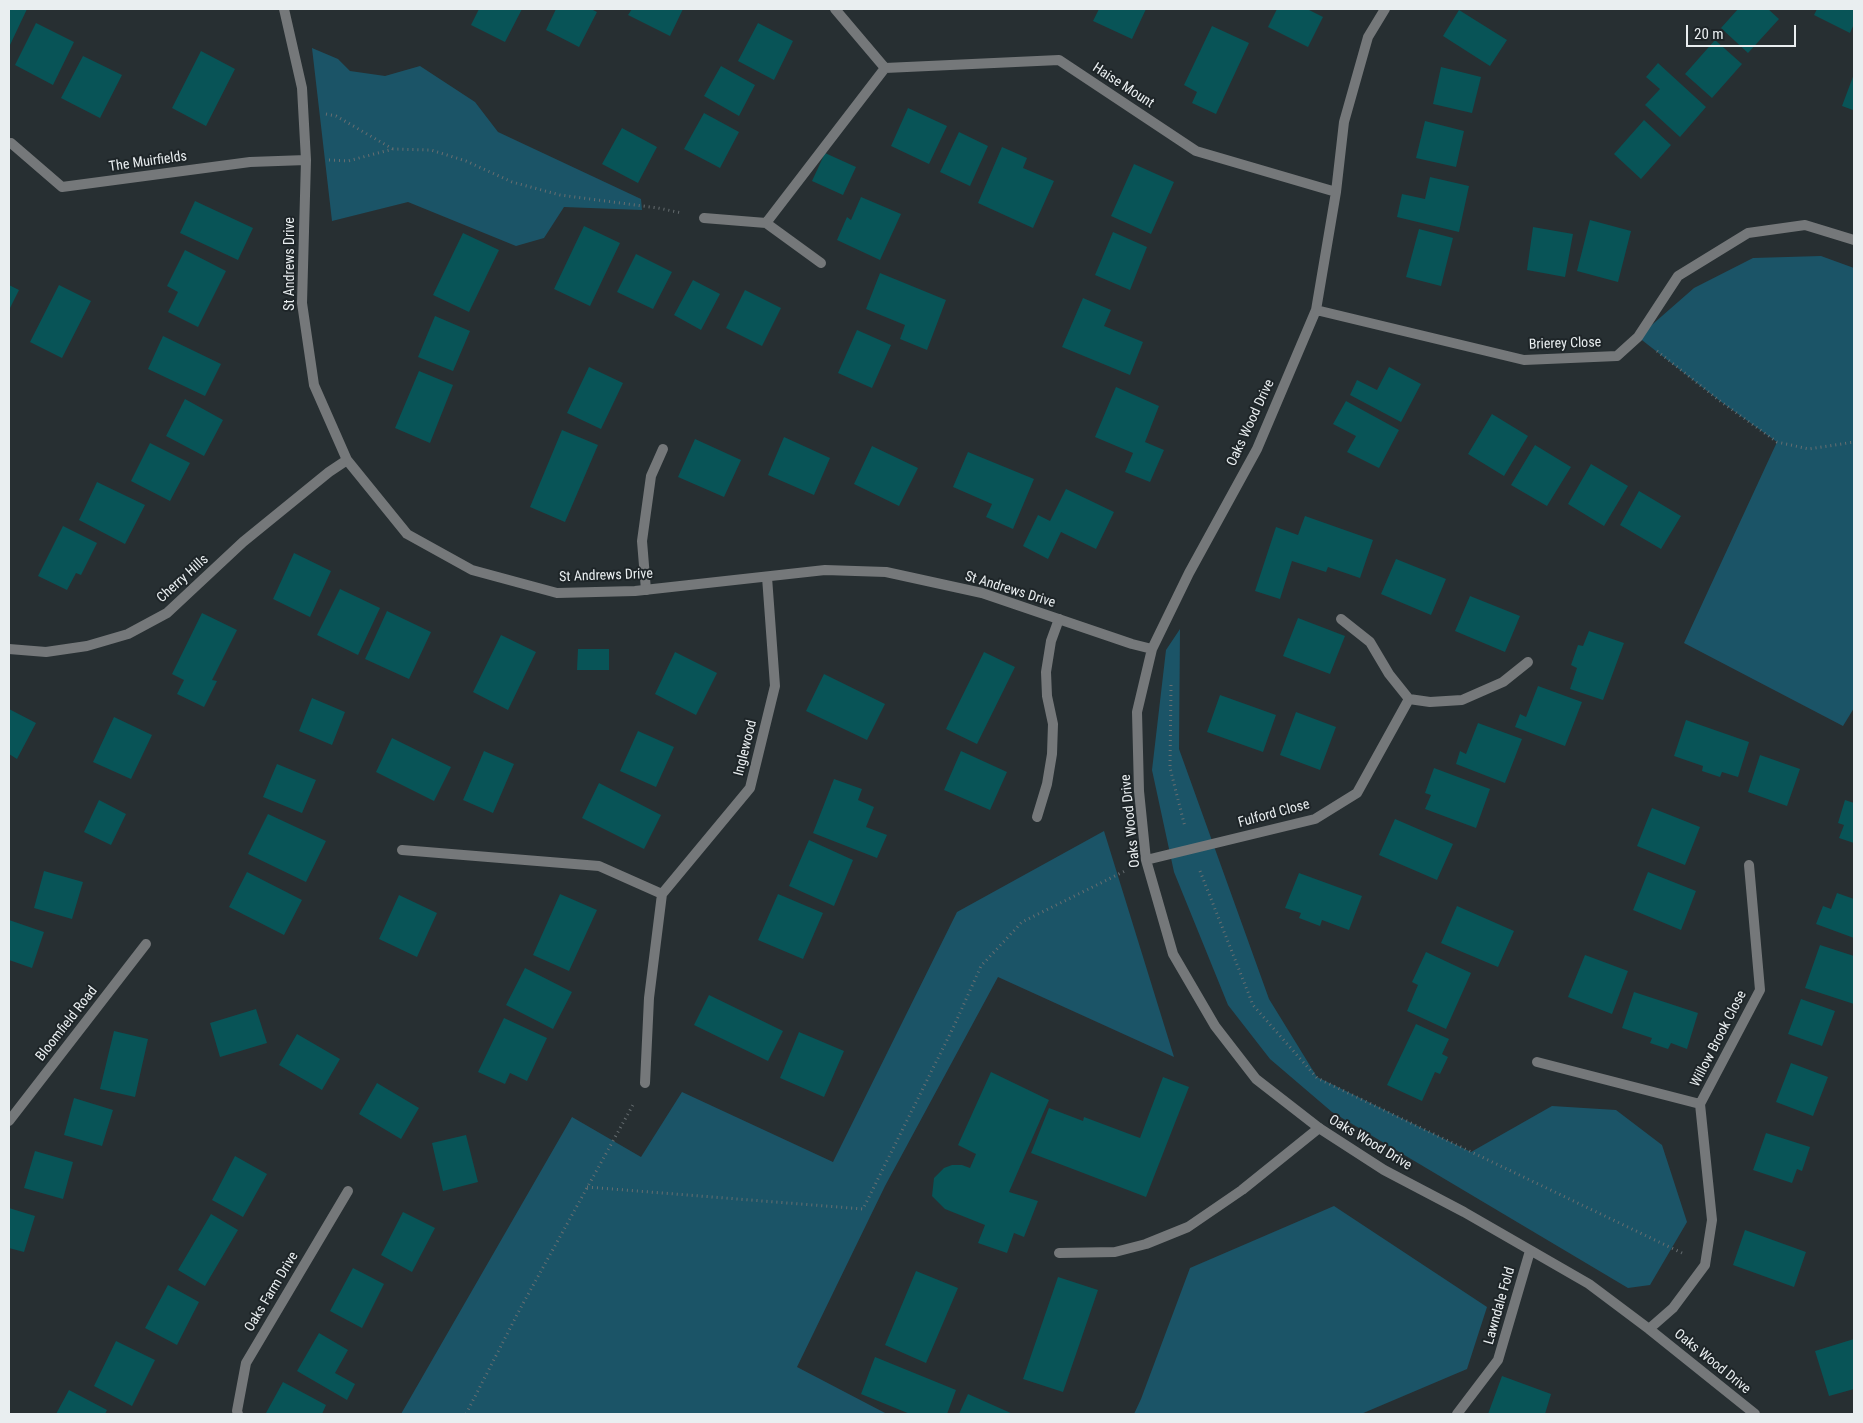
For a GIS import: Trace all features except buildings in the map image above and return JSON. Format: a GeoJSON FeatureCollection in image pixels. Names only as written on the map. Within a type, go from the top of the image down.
{"type":"FeatureCollection","features":[{"type":"Feature","properties":{"kind":"street","name":"St Andrews Drive"},"geometry":{"type":"LineString","coordinates":[[284,9],[302,88],[304,110],[306,160],[302,303],[314,385],[347,460],[407,534],[472,570],[557,593],[646,590],[825,570],[886,572],[982,593],[1132,644],[1152,649]]}},
{"type":"Feature","properties":{"kind":"street"},"geometry":{"type":"LineString","coordinates":[[766,223],[885,68],[835,9]]}},
{"type":"Feature","properties":{"kind":"street","name":"Oaks Wood Drive"},"geometry":{"type":"LineString","coordinates":[[1385,9],[1368,36],[1344,122],[1336,192],[1316,310],[1256,450],[1189,572],[1152,649],[1138,712],[1139,791],[1146,860],[1173,954],[1215,1026],[1256,1079],[1319,1128],[1384,1170],[1464,1212],[1589,1284],[1649,1328],[1755,1414]]}},
{"type":"Feature","properties":{"kind":"street","name":"Haise Mount"},"geometry":{"type":"LineString","coordinates":[[885,68],[1058,60],[1196,151],[1336,192]]}},
{"type":"Feature","properties":{"kind":"street","name":"The Muirfields"},"geometry":{"type":"LineString","coordinates":[[11,143],[62,188],[250,162],[306,160]]}},
{"type":"Feature","properties":{"kind":"street"},"geometry":{"type":"LineString","coordinates":[[704,218],[766,223],[821,263]]}},
{"type":"Feature","properties":{"kind":"street","name":"Brierey Close"},"geometry":{"type":"LineString","coordinates":[[1316,310],[1524,360],[1617,356],[1638,337],[1678,276],[1748,233],[1805,225],[1854,240]]}},
{"type":"Feature","properties":{"kind":"street"},"geometry":{"type":"LineString","coordinates":[[646,590],[642,541],[651,476],[663,449]]}},
{"type":"Feature","properties":{"kind":"street","name":"Cherry Hills"},"geometry":{"type":"LineString","coordinates":[[9,650],[46,652],[87,646],[128,634],[167,613],[243,542],[329,472],[347,460]]}},
{"type":"Feature","properties":{"kind":"street","name":"Inglewood"},"geometry":{"type":"LineString","coordinates":[[662,894],[750,788],[775,686],[767,577]]}},
{"type":"Feature","properties":{"kind":"street"},"geometry":{"type":"LineString","coordinates":[[1037,817],[1048,784],[1052,754],[1053,724],[1047,696],[1046,672],[1051,642],[1059,619]]}},
{"type":"Feature","properties":{"kind":"street"},"geometry":{"type":"LineString","coordinates":[[1341,619],[1370,642],[1389,674],[1409,700],[1430,702],[1462,700],[1503,682],[1528,662]]}},
{"type":"Feature","properties":{"kind":"street","name":"Fulford Close"},"geometry":{"type":"LineString","coordinates":[[1146,860],[1315,819],[1357,794],[1409,700]]}},
{"type":"Feature","properties":{"kind":"street"},"geometry":{"type":"LineString","coordinates":[[402,850],[600,866],[662,894],[649,998],[645,1082]]}},
{"type":"Feature","properties":{"kind":"street","name":"Willow Brook Close"},"geometry":{"type":"LineString","coordinates":[[1649,1328],[1673,1308],[1705,1265],[1712,1220],[1700,1104],[1760,990],[1749,866]]}},
{"type":"Feature","properties":{"kind":"street","name":"Bloomfield Road"},"geometry":{"type":"LineString","coordinates":[[9,1121],[146,944]]}},
{"type":"Feature","properties":{"kind":"street","name":"Willow Brook Close"},"geometry":{"type":"LineString","coordinates":[[1537,1062],[1700,1104]]}},
{"type":"Feature","properties":{"kind":"street"},"geometry":{"type":"LineString","coordinates":[[1059,1253],[1115,1252],[1146,1244],[1188,1227],[1242,1190],[1319,1128]]}},
{"type":"Feature","properties":{"kind":"street","name":"Oaks Farm Drive"},"geometry":{"type":"LineString","coordinates":[[238,1414],[237,1410],[246,1363],[348,1191]]}},
{"type":"Feature","properties":{"kind":"street","name":"Lawndale Fold"},"geometry":{"type":"LineString","coordinates":[[1457,1414],[1498,1360],[1530,1251]]}},
{"type":"Feature","properties":{"kind":"path"},"geometry":{"type":"LineString","coordinates":[[304,110],[336,116],[393,149]]}},
{"type":"Feature","properties":{"kind":"path"},"geometry":{"type":"LineString","coordinates":[[306,160],[348,161],[393,149],[431,150],[466,161],[512,182],[560,195],[658,208],[704,218]]}},
{"type":"Feature","properties":{"kind":"path"},"geometry":{"type":"LineString","coordinates":[[1638,337],[1720,401],[1777,442],[1809,450],[1854,442]]}},
{"type":"Feature","properties":{"kind":"path"},"geometry":{"type":"LineString","coordinates":[[1171,683],[1170,768],[1191,850],[1253,1005],[1317,1078],[1705,1265]]}},
{"type":"Feature","properties":{"kind":"path"},"geometry":{"type":"LineString","coordinates":[[587,1187],[862,1209],[954,1026],[981,966],[1022,922],[1146,860]]}},
{"type":"Feature","properties":{"kind":"path"},"geometry":{"type":"LineString","coordinates":[[466,1414],[520,1309],[645,1082]]}},
{"type":"Feature","properties":{"kind":"shaded area"},"geometry":{"type":"Polygon","coordinates":[[[312,48],[338,59],[350,71],[385,76],[420,66],[475,102],[498,132],[641,199],[642,210],[564,207],[544,238],[516,246],[408,202],[332,221],[312,48]]]}},
{"type":"Feature","properties":{"kind":"shaded area"},"geometry":{"type":"Polygon","coordinates":[[[1821,256],[1854,268],[1854,708],[1843,726],[1684,643],[1777,442],[1720,401],[1638,337],[1694,288],[1753,258],[1821,256]]]}},
{"type":"Feature","properties":{"kind":"shaded area"},"geometry":{"type":"Polygon","coordinates":[[[1180,629],[1179,749],[1269,999],[1317,1077],[1471,1152],[1552,1106],[1616,1110],[1662,1145],[1687,1222],[1650,1285],[1628,1288],[1332,1112],[1270,1059],[1228,1005],[1174,872],[1152,770],[1166,650],[1180,629]]]}},
{"type":"Feature","properties":{"kind":"shaded area"},"geometry":{"type":"Polygon","coordinates":[[[1104,831],[1174,1057],[998,977],[885,1186],[797,1367],[887,1414],[401,1414],[572,1117],[641,1157],[682,1092],[833,1162],[957,912],[1104,831]]]}},
{"type":"Feature","properties":{"kind":"shaded area"},"geometry":{"type":"Polygon","coordinates":[[[1334,1206],[1487,1307],[1467,1369],[1361,1414],[1134,1414],[1190,1268],[1334,1206]]]}}]}
